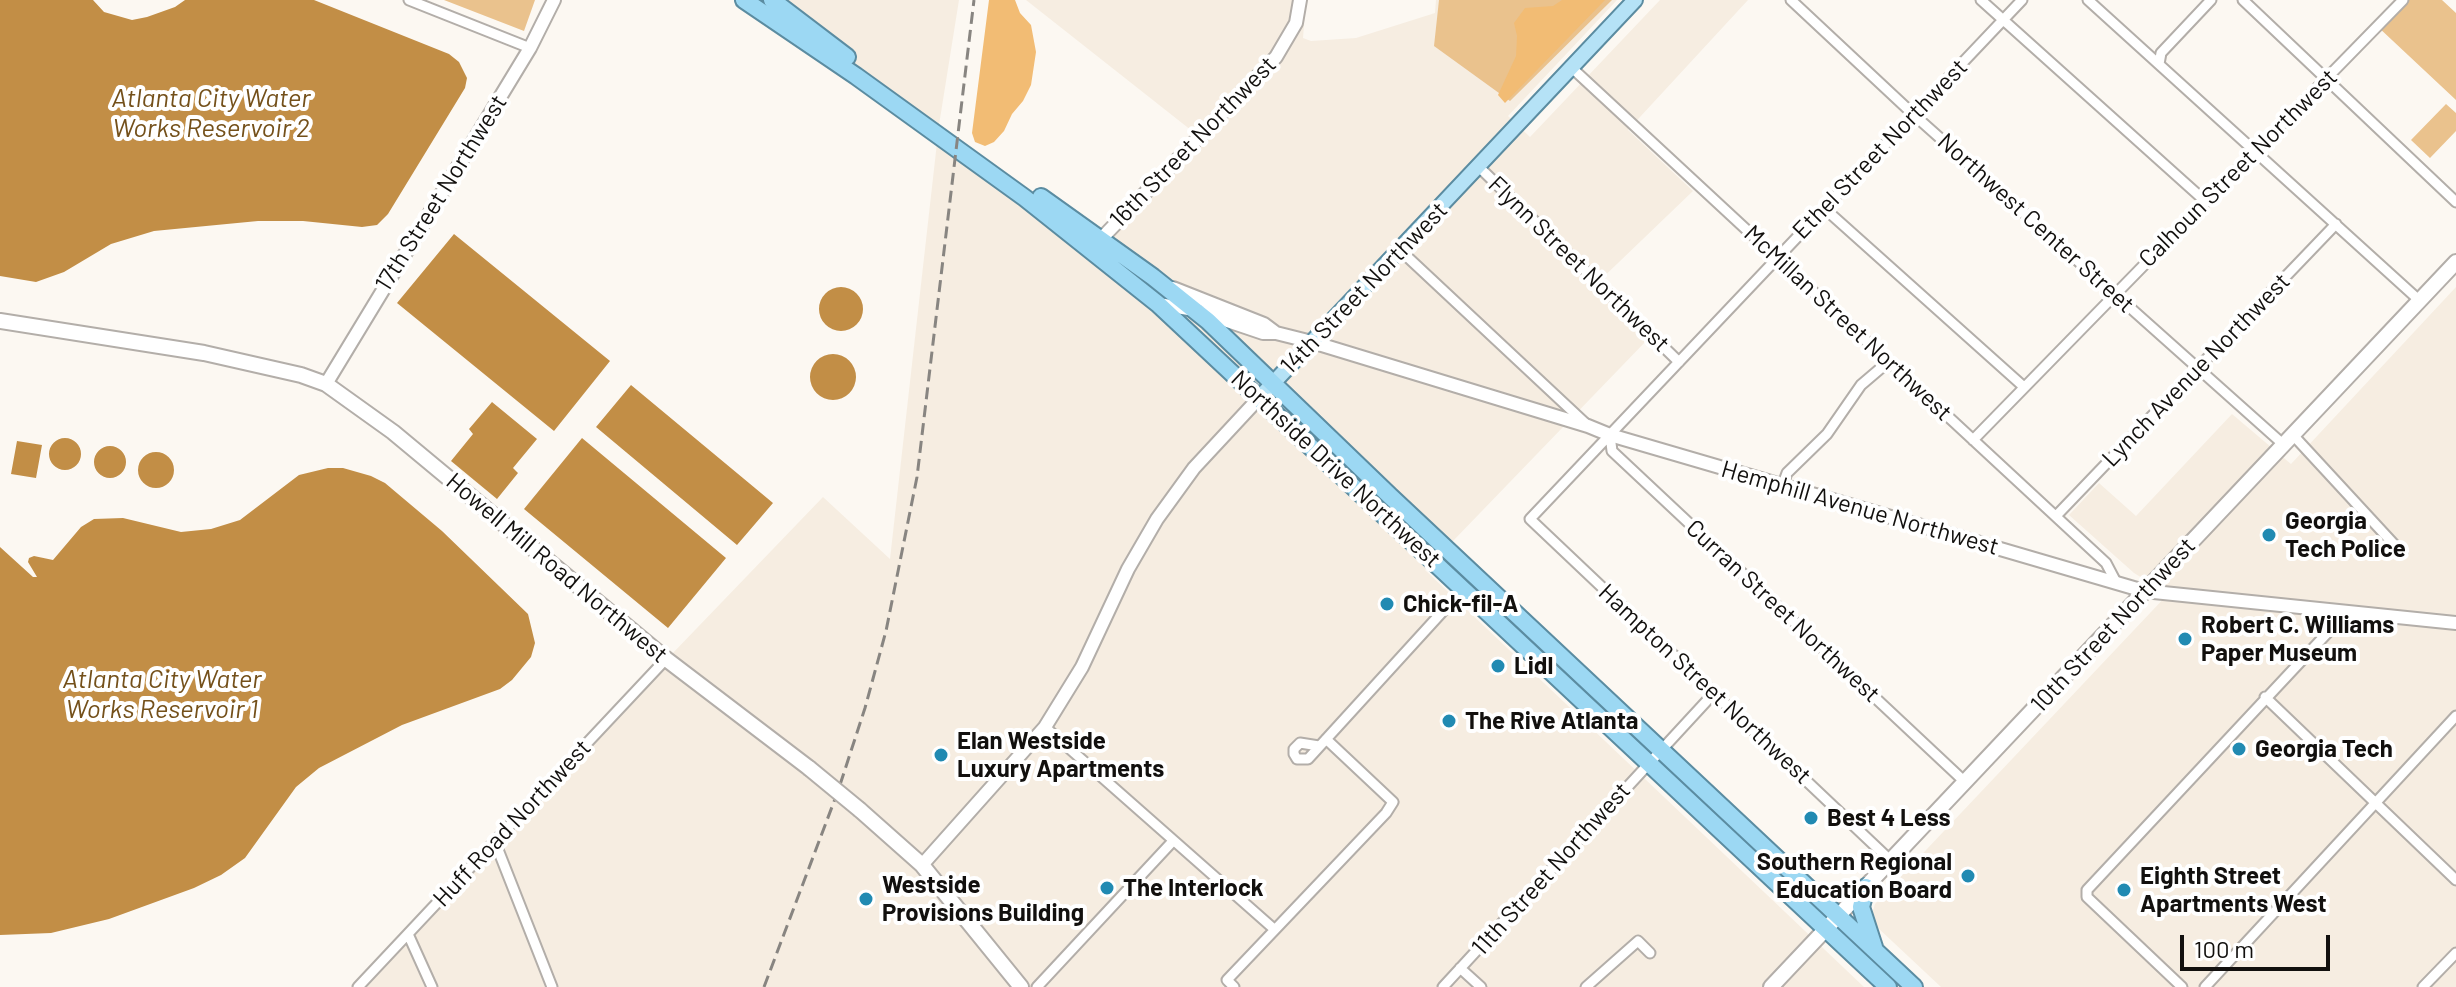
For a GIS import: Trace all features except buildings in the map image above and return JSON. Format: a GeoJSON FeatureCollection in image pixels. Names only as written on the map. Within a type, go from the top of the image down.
{"type":"FeatureCollection","features":[{"type":"Feature","properties":{"kind":"highway","name":"Northside Drive Northwest"},"geometry":{"type":"LineString","coordinates":[[744,0],[1025,198],[1158,304],[1464,588],[1654,756],[1832,923],[1888,987]]}},
{"type":"Feature","properties":{"kind":"highway","name":"Northside Drive Northwest"},"geometry":{"type":"LineString","coordinates":[[777,3],[885,86],[1101,239],[1195,310],[1546,643],[1654,756]]}},
{"type":"Feature","properties":{"kind":"highway"},"geometry":{"type":"LineString","coordinates":[[1464,588],[1483,593],[1522,630],[1546,643]]}},
{"type":"Feature","properties":{"kind":"highway"},"geometry":{"type":"LineString","coordinates":[[1866,887],[1861,907],[1863,919],[1877,952]]}},
{"type":"Feature","properties":{"kind":"highway","name":"Northside Drive Northwest"},"geometry":{"type":"LineString","coordinates":[[1832,923],[1877,952],[1914,987]]}},
{"type":"Feature","properties":{"kind":"main road","name":"14th Street Northwest"},"geometry":{"type":"LineString","coordinates":[[1260,397],[1635,0]]}},
{"type":"Feature","properties":{"kind":"main road","name":"10th Street Northwest"},"geometry":{"type":"LineString","coordinates":[[1771,987],[2456,262]]}},
{"type":"Feature","properties":{"kind":"main road","name":"Howell Mill Road Northwest"},"geometry":{"type":"LineString","coordinates":[[0,321],[204,353],[301,375],[326,384],[393,432],[666,659],[860,810],[922,865],[1021,987]]}},
{"type":"Feature","properties":{"kind":"street"},"geometry":{"type":"LineString","coordinates":[[409,0],[530,48]]}},
{"type":"Feature","properties":{"kind":"street","name":"17th Street Northwest"},"geometry":{"type":"LineString","coordinates":[[326,384],[530,48],[554,0]]}},
{"type":"Feature","properties":{"kind":"street","name":"16th Street Northwest"},"geometry":{"type":"LineString","coordinates":[[1101,239],[1276,57],[1296,23],[1300,0]]}},
{"type":"Feature","properties":{"kind":"street","name":"Northwest Center Street"},"geometry":{"type":"LineString","coordinates":[[1791,0],[1913,114],[2198,367],[2288,440],[2402,553]]}},
{"type":"Feature","properties":{"kind":"street"},"geometry":{"type":"LineString","coordinates":[[1981,0],[2205,201]]}},
{"type":"Feature","properties":{"kind":"street","name":"Ethel Street Northwest"},"geometry":{"type":"LineString","coordinates":[[1541,508],[2022,0]]}},
{"type":"Feature","properties":{"kind":"street"},"geometry":{"type":"LineString","coordinates":[[2088,0],[2420,301]]}},
{"type":"Feature","properties":{"kind":"street"},"geometry":{"type":"LineString","coordinates":[[2159,64],[2161,53],[2211,0]]}},
{"type":"Feature","properties":{"kind":"street"},"geometry":{"type":"LineString","coordinates":[[2243,0],[2456,202]]}},
{"type":"Feature","properties":{"kind":"street","name":"Calhoun Street Northwest"},"geometry":{"type":"LineString","coordinates":[[1973,440],[2403,0]]}},
{"type":"Feature","properties":{"kind":"street","name":"McMillan Street Northwest"},"geometry":{"type":"LineString","coordinates":[[1572,68],[2106,563],[2117,584]]}},
{"type":"Feature","properties":{"kind":"street","name":"Flynn Street Northwest"},"geometry":{"type":"LineString","coordinates":[[1479,167],[1679,362]]}},
{"type":"Feature","properties":{"kind":"street"},"geometry":{"type":"LineString","coordinates":[[1824,208],[2024,387]]}},
{"type":"Feature","properties":{"kind":"street","name":"Lynch Avenue Northwest"},"geometry":{"type":"LineString","coordinates":[[2056,516],[2336,224]]}},
{"type":"Feature","properties":{"kind":"street"},"geometry":{"type":"LineString","coordinates":[[1400,250],[1588,426]]}},
{"type":"Feature","properties":{"kind":"street","name":"Hemphill Avenue Northwest"},"geometry":{"type":"LineString","coordinates":[[1159,282],[1264,324],[1276,333]]}},
{"type":"Feature","properties":{"kind":"street","name":"Hemphill Avenue Northwest"},"geometry":{"type":"LineString","coordinates":[[1158,304],[1195,310],[1263,333],[1312,342],[1610,435],[2144,591],[2456,623]]}},
{"type":"Feature","properties":{"kind":"street"},"geometry":{"type":"LineString","coordinates":[[1783,484],[1787,473],[1830,430],[1861,385],[1888,362]]}},
{"type":"Feature","properties":{"kind":"street","name":"14th Street Northwest"},"geometry":{"type":"LineString","coordinates":[[922,865],[1045,727],[1082,667],[1128,569],[1157,519],[1194,468],[1260,397]]}},
{"type":"Feature","properties":{"kind":"street","name":"Curran Street Northwest"},"geometry":{"type":"LineString","coordinates":[[1610,435],[1612,451],[1965,782]]}},
{"type":"Feature","properties":{"kind":"street","name":"Hampton Street Northwest"},"geometry":{"type":"LineString","coordinates":[[1541,508],[1530,519],[1891,861]]}},
{"type":"Feature","properties":{"kind":"street"},"geometry":{"type":"LineString","coordinates":[[1234,987],[1227,980],[1393,802],[1322,742],[1464,588]]}},
{"type":"Feature","properties":{"kind":"street"},"geometry":{"type":"LineString","coordinates":[[2182,987],[2086,894],[2265,697],[2346,613]]}},
{"type":"Feature","properties":{"kind":"street","name":"Huff Road Northwest"},"geometry":{"type":"LineString","coordinates":[[358,987],[666,659]]}},
{"type":"Feature","properties":{"kind":"street","name":"11th Street Northwest"},"geometry":{"type":"LineString","coordinates":[[1443,987],[1714,693]]}},
{"type":"Feature","properties":{"kind":"street"},"geometry":{"type":"LineString","coordinates":[[2265,697],[2456,880]]}},
{"type":"Feature","properties":{"kind":"street"},"geometry":{"type":"LineString","coordinates":[[2205,987],[2456,716]]}},
{"type":"Feature","properties":{"kind":"street"},"geometry":{"type":"LineString","coordinates":[[1045,727],[1274,929]]}},
{"type":"Feature","properties":{"kind":"street"},"geometry":{"type":"LineString","coordinates":[[1037,987],[1173,841]]}},
{"type":"Feature","properties":{"kind":"street"},"geometry":{"type":"LineString","coordinates":[[495,842],[552,987]]}},
{"type":"Feature","properties":{"kind":"street"},"geometry":{"type":"LineString","coordinates":[[408,934],[432,987]]}},
{"type":"Feature","properties":{"kind":"street"},"geometry":{"type":"LineString","coordinates":[[1586,987],[1638,941],[1650,953]]}},
{"type":"Feature","properties":{"kind":"street"},"geometry":{"type":"LineString","coordinates":[[2423,987],[2456,953]]}},
{"type":"Feature","properties":{"kind":"street"},"geometry":{"type":"LineString","coordinates":[[1460,968],[1481,987]]}},
{"type":"Feature","properties":{"kind":"shaded area"},"geometry":{"type":"Polygon","coordinates":[[[444,0],[535,0],[524,31],[444,0]]]}},
{"type":"Feature","properties":{"kind":"shaded area"},"geometry":{"type":"Polygon","coordinates":[[[776,0],[959,0],[939,125],[810,31],[776,0]]]}},
{"type":"Feature","properties":{"kind":"shaded area"},"geometry":{"type":"Polygon","coordinates":[[[989,0],[1015,0],[1020,13],[1031,25],[1036,52],[1031,85],[1023,101],[1004,131],[994,142],[985,146],[975,142],[972,133],[989,0]]]}},
{"type":"Feature","properties":{"kind":"shaded area"},"geometry":{"type":"Polygon","coordinates":[[[1026,0],[1306,0],[1303,38],[1311,41],[1356,38],[1435,13],[1436,0],[1617,0],[1508,116],[1530,137],[1660,0],[1748,0],[1628,130],[1693,191],[1593,287],[1648,339],[1425,570],[1864,987],[360,987],[823,497],[890,559],[939,125],[1099,240],[1201,138],[1026,0]]]}},
{"type":"Feature","properties":{"kind":"shaded area"},"geometry":{"type":"Polygon","coordinates":[[[1439,0],[1612,0],[1510,101],[1434,46],[1439,0]]]}},
{"type":"Feature","properties":{"kind":"shaded area"},"geometry":{"type":"Polygon","coordinates":[[[1562,0],[1605,0],[1505,103],[1498,95],[1516,56],[1514,23],[1525,8],[1553,6],[1562,0]]]}},
{"type":"Feature","properties":{"kind":"shaded area"},"geometry":{"type":"Polygon","coordinates":[[[2403,0],[2442,0],[2456,13],[2456,100],[2377,26],[2403,0]]]}},
{"type":"Feature","properties":{"kind":"shaded area"},"geometry":{"type":"Polygon","coordinates":[[[2446,104],[2456,113],[2456,131],[2430,158],[2411,140],[2446,104]]]}},
{"type":"Feature","properties":{"kind":"shaded area","name":"Georgia Tech"},"geometry":{"type":"Polygon","coordinates":[[[2456,287],[2456,987],[1941,987],[1877,927],[1872,914],[1875,904],[2168,594],[2134,573],[2069,515],[2099,483],[2136,516],[2232,414],[2291,464],[2456,287]]]}},
{"type":"Feature","properties":{"kind":"water","name":"Atlanta City Water Works Reservoir 2"},"geometry":{"type":"Polygon","coordinates":[[[0,0],[93,0],[104,12],[132,20],[175,7],[185,0],[314,0],[449,54],[459,62],[467,78],[465,88],[388,214],[377,225],[362,227],[303,221],[258,221],[154,231],[111,244],[64,272],[36,282],[0,276],[0,0]]]}},
{"type":"Feature","properties":{"kind":"water"},"geometry":{"type":"Polygon","coordinates":[[[454,234],[610,361],[554,431],[397,303],[454,234]]]}},
{"type":"Feature","properties":{"kind":"water"},"geometry":{"type":"Polygon","coordinates":[[[841,287],[856,294],[863,309],[856,324],[841,331],[826,324],[819,309],[826,294],[841,287]]]}},
{"type":"Feature","properties":{"kind":"water"},"geometry":{"type":"Polygon","coordinates":[[[833,354],[849,361],[856,377],[849,393],[833,400],[817,393],[810,377],[817,361],[833,354]]]}},
{"type":"Feature","properties":{"kind":"water"},"geometry":{"type":"Polygon","coordinates":[[[631,385],[773,503],[737,545],[596,427],[631,385]]]}},
{"type":"Feature","properties":{"kind":"water"},"geometry":{"type":"Polygon","coordinates":[[[492,402],[537,439],[513,468],[518,473],[497,499],[451,461],[473,434],[469,429],[492,402]]]}},
{"type":"Feature","properties":{"kind":"water"},"geometry":{"type":"Polygon","coordinates":[[[65,438],[77,442],[81,454],[77,466],[65,470],[53,466],[49,454],[53,442],[65,438]]]}},
{"type":"Feature","properties":{"kind":"water"},"geometry":{"type":"Polygon","coordinates":[[[582,438],[726,558],[668,628],[524,509],[582,438]]]}},
{"type":"Feature","properties":{"kind":"water"},"geometry":{"type":"Polygon","coordinates":[[[17,441],[42,445],[36,478],[11,474],[17,441]]]}},
{"type":"Feature","properties":{"kind":"water"},"geometry":{"type":"Polygon","coordinates":[[[110,446],[122,450],[126,462],[122,474],[110,478],[98,474],[94,462],[98,450],[110,446]]]}},
{"type":"Feature","properties":{"kind":"water"},"geometry":{"type":"Polygon","coordinates":[[[156,452],[169,457],[174,470],[169,483],[156,488],[143,483],[138,470],[143,457],[156,452]]]}},
{"type":"Feature","properties":{"kind":"water","name":"Atlanta City Water Works Reservoir 1"},"geometry":{"type":"Polygon","coordinates":[[[343,468],[385,483],[442,531],[528,614],[535,643],[531,657],[500,689],[402,725],[319,768],[296,787],[245,858],[221,875],[109,919],[51,933],[0,935],[0,547],[33,577],[37,577],[28,562],[29,558],[34,556],[53,560],[81,527],[94,519],[123,518],[181,532],[211,529],[240,520],[299,475],[343,468]]]}},
{"type":"Feature","properties":{"kind":"railway"},"geometry":{"type":"LineString","coordinates":[[764,987],[838,791],[886,631],[917,477],[974,0]]}},
{"type":"Feature","properties":{"kind":"place","name":"Georgia Tech Police"},"geometry":{"type":"Point","coordinates":[2269,535]}},
{"type":"Feature","properties":{"kind":"place","name":"Chick-fil-A"},"geometry":{"type":"Point","coordinates":[1387,604]}},
{"type":"Feature","properties":{"kind":"place","name":"Robert C. Williams Paper Museum"},"geometry":{"type":"Point","coordinates":[2185,639]}},
{"type":"Feature","properties":{"kind":"place","name":"Lidl"},"geometry":{"type":"Point","coordinates":[1498,666]}},
{"type":"Feature","properties":{"kind":"place","name":"The Rive Atlanta"},"geometry":{"type":"Point","coordinates":[1449,721]}},
{"type":"Feature","properties":{"kind":"place","name":"Georgia Tech"},"geometry":{"type":"Point","coordinates":[2239,749]}},
{"type":"Feature","properties":{"kind":"place","name":"Elan Westside Luxury Apartments"},"geometry":{"type":"Point","coordinates":[941,755]}},
{"type":"Feature","properties":{"kind":"place","name":"Best 4 Less"},"geometry":{"type":"Point","coordinates":[1811,818]}},
{"type":"Feature","properties":{"kind":"place","name":"Southern Regional Education Board"},"geometry":{"type":"Point","coordinates":[1968,876]}},
{"type":"Feature","properties":{"kind":"place","name":"The Interlock"},"geometry":{"type":"Point","coordinates":[1107,888]}},
{"type":"Feature","properties":{"kind":"place","name":"Eighth Street Apartments West"},"geometry":{"type":"Point","coordinates":[2124,890]}},
{"type":"Feature","properties":{"kind":"place","name":"Westside Provisions Building"},"geometry":{"type":"Point","coordinates":[866,899]}}]}
